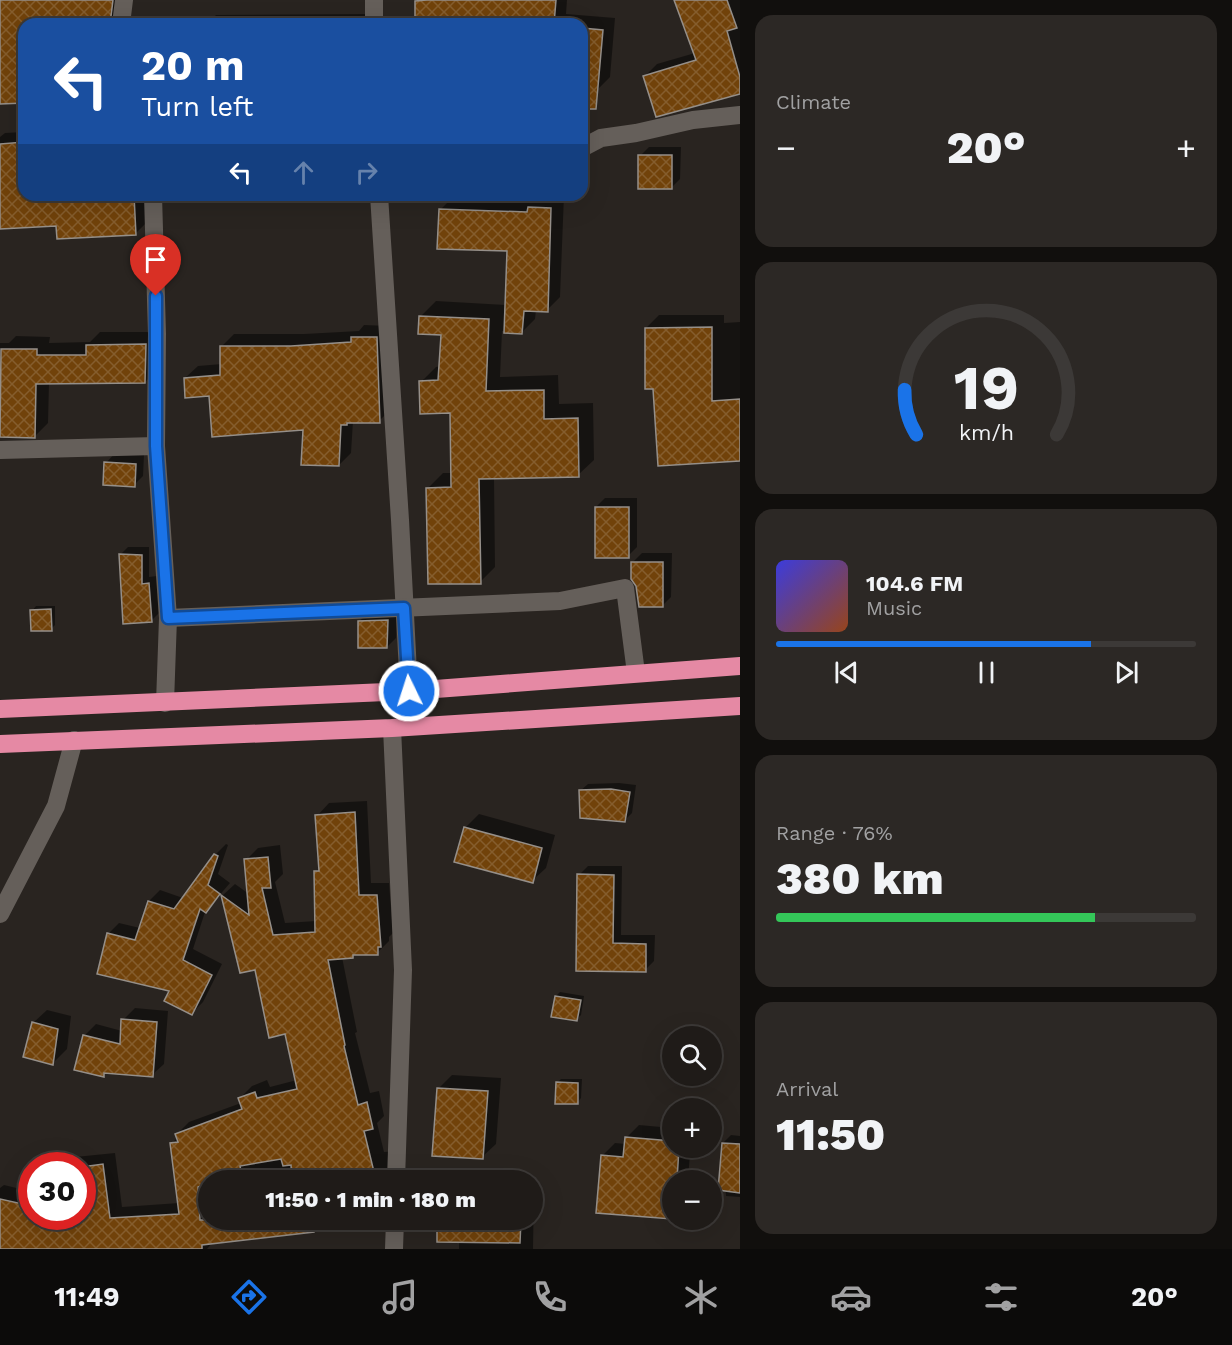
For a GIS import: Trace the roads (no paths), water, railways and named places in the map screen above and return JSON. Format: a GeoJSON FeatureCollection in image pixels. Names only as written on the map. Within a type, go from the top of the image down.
{"type":"FeatureCollection","features":[{"type":"Feature","properties":{"kind":"highway"},"geometry":{"type":"LineString","coordinates":[[0,709],[409,691],[740,666]]}},
{"type":"Feature","properties":{"kind":"highway"},"geometry":{"type":"LineString","coordinates":[[0,744],[392,728],[740,706]]}},
{"type":"Feature","properties":{"kind":"street"},"geometry":{"type":"LineString","coordinates":[[122,18],[124,0]]}},
{"type":"Feature","properties":{"kind":"street"},"geometry":{"type":"LineString","coordinates":[[374,0],[374,18]]}},
{"type":"Feature","properties":{"kind":"street"},"geometry":{"type":"LineString","coordinates":[[588,145],[601,138],[636,133],[693,120],[740,115]]}},
{"type":"Feature","properties":{"kind":"street"},"geometry":{"type":"LineString","coordinates":[[153,201],[157,323],[156,446],[168,618],[165,703]]}},
{"type":"Feature","properties":{"kind":"street"},"geometry":{"type":"LineString","coordinates":[[379,201],[409,691]]}},
{"type":"Feature","properties":{"kind":"street"},"geometry":{"type":"LineString","coordinates":[[0,450],[156,446]]}},
{"type":"Feature","properties":{"kind":"street"},"geometry":{"type":"LineString","coordinates":[[168,618],[560,602],[625,588],[636,673]]}},
{"type":"Feature","properties":{"kind":"street"},"geometry":{"type":"LineString","coordinates":[[392,728],[403,970],[396,1170]]}},
{"type":"Feature","properties":{"kind":"street"},"geometry":{"type":"LineString","coordinates":[[0,914],[56,806],[74,740]]}},
{"type":"Feature","properties":{"kind":"street"},"geometry":{"type":"LineString","coordinates":[[394,1249],[395,1230]]}}]}
